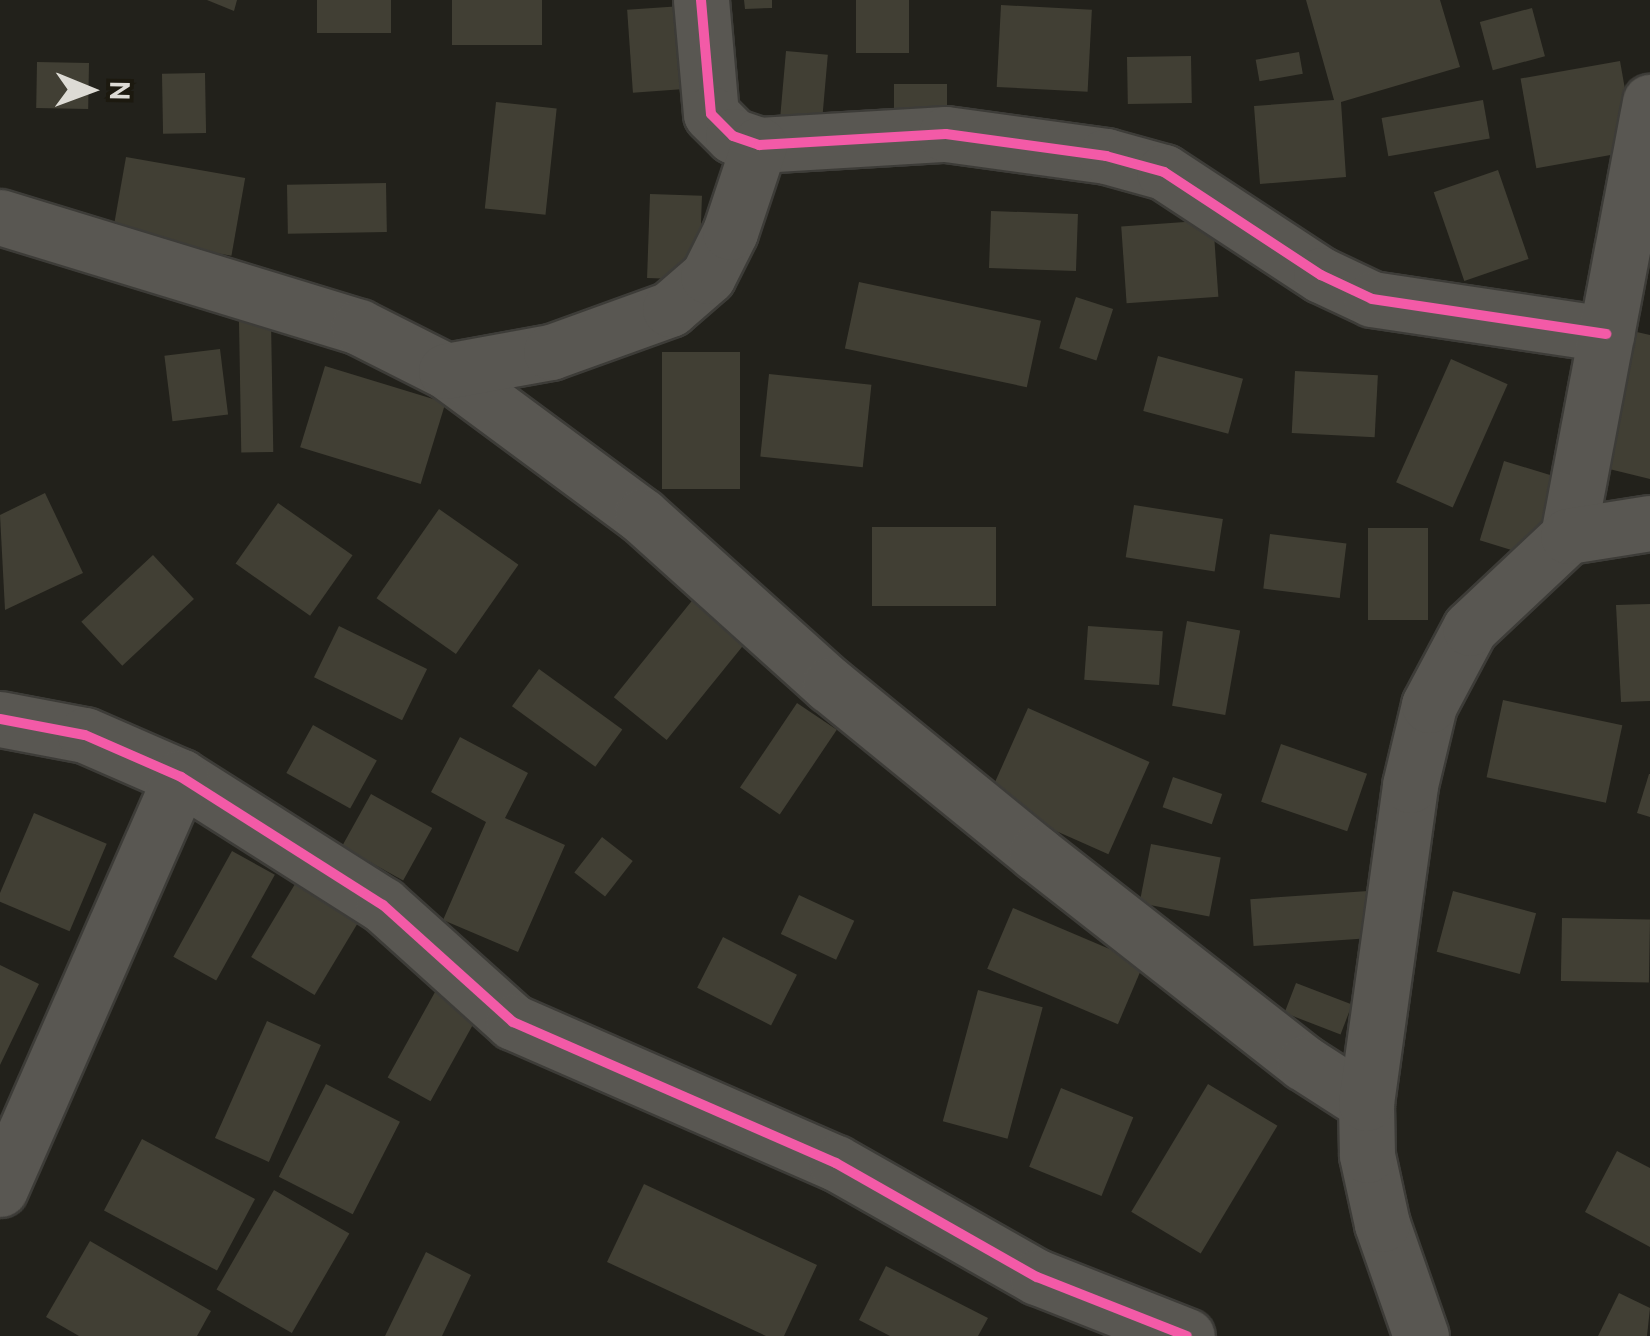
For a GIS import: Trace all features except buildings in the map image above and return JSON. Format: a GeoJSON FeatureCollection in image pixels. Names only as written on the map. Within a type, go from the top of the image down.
{"type":"FeatureCollection","features":[{"type":"Feature","properties":{"kind":"street"},"geometry":{"type":"LineString","coordinates":[[701,0],[711,114],[733,136],[759,145],[946,134],[1106,156],[1164,172],[1321,275],[1372,298],[1606,334]]}},
{"type":"Feature","properties":{"kind":"street"},"geometry":{"type":"LineString","coordinates":[[1568,536],[1650,102]]}},
{"type":"Feature","properties":{"kind":"street"},"geometry":{"type":"LineString","coordinates":[[446,371],[551,352],[670,309],[708,276],[730,232],[759,145]]}},
{"type":"Feature","properties":{"kind":"street"},"geometry":{"type":"LineString","coordinates":[[0,217],[359,327],[446,371],[642,516],[830,684],[1036,853],[1304,1064],[1366,1104]]}},
{"type":"Feature","properties":{"kind":"street"},"geometry":{"type":"LineString","coordinates":[[1421,1336],[1382,1224],[1368,1155],[1366,1104],[1410,784],[1429,705],[1470,628],[1568,536],[1650,523]]}},
{"type":"Feature","properties":{"kind":"street"},"geometry":{"type":"LineString","coordinates":[[0,719],[85,736],[181,777],[383,906],[513,1022],[836,1163],[1037,1278],[1187,1336]]}},
{"type":"Feature","properties":{"kind":"street"},"geometry":{"type":"LineString","coordinates":[[0,1190],[181,777]]}},
{"type":"Feature","properties":{"kind":"cycle path"},"geometry":{"type":"LineString","coordinates":[[701,0],[711,114],[733,136],[759,145],[946,134],[1106,156],[1164,172],[1321,275],[1372,299],[1606,334]]}},
{"type":"Feature","properties":{"kind":"cycle path"},"geometry":{"type":"LineString","coordinates":[[0,719],[85,735],[181,777],[383,905],[513,1022],[836,1163],[1037,1277],[1187,1336]]}}]}
